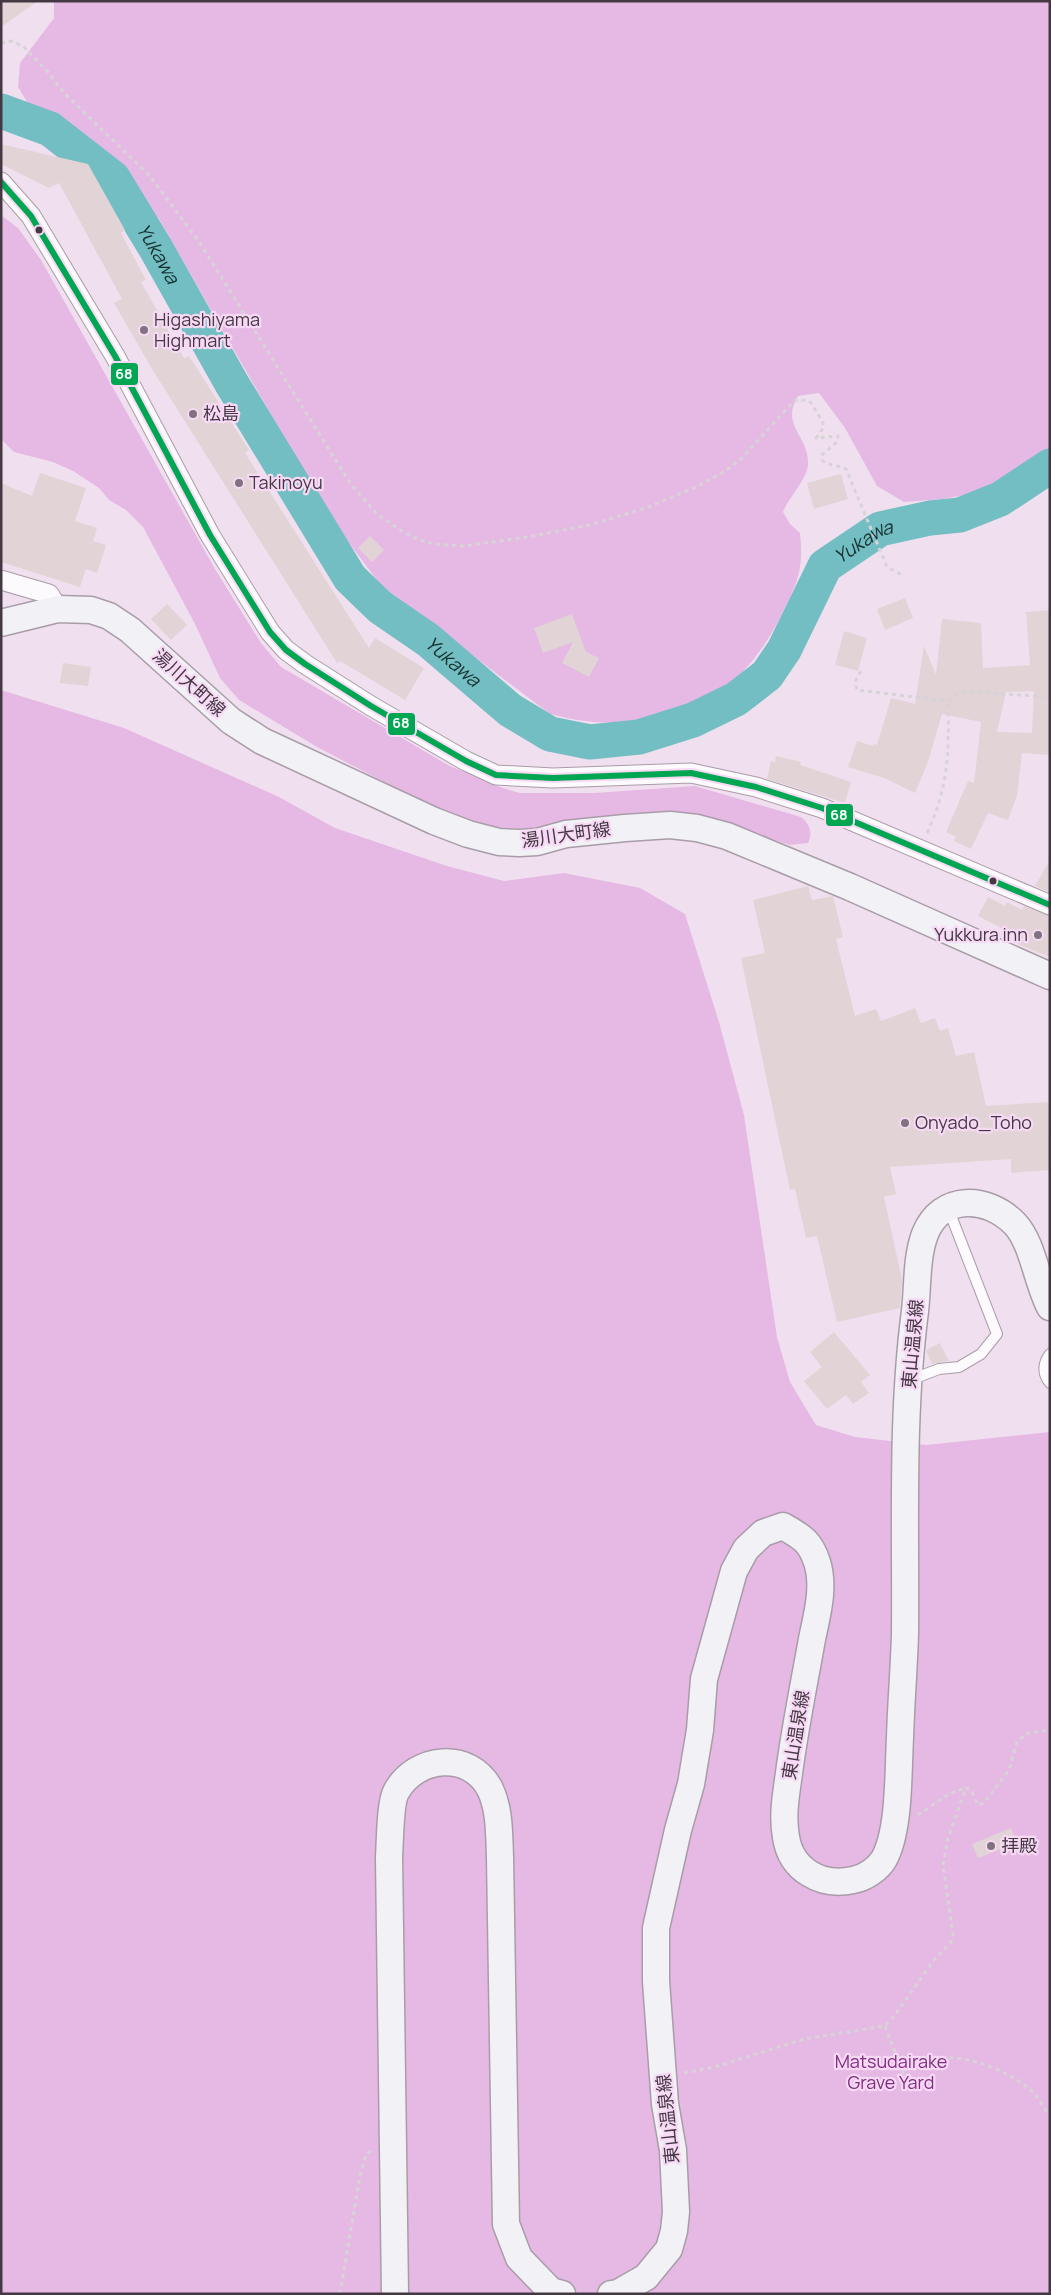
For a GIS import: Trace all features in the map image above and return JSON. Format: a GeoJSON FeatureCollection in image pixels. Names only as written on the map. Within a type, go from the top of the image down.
{"type":"FeatureCollection","features":[{"type":"Feature","properties":{"kind":"main road","name":"湯川大町線"},"geometry":{"type":"LineString","coordinates":[[1,623],[58,609],[91,610],[109,616],[130,630],[232,721],[262,741],[434,821],[468,834],[499,842],[520,843],[537,842],[566,834],[625,828],[670,825],[697,828],[727,836],[850,887],[1050,976]]}},
{"type":"Feature","properties":{"kind":"main road"},"geometry":{"type":"LineString","coordinates":[[948,1207],[956,1204],[979,1203],[996,1209],[1015,1224],[1024,1237],[1050,1307]]}},
{"type":"Feature","properties":{"kind":"main road","name":"東山温泉線"},"geometry":{"type":"LineString","coordinates":[[611,2294],[618,2293],[646,2277],[668,2249],[674,2231],[676,2212],[673,2150],[665,2104],[656,1982],[656,1928],[672,1855],[691,1784],[700,1730],[704,1679],[720,1618],[734,1571],[746,1549],[763,1533],[783,1526],[806,1539],[818,1564],[820,1594],[793,1745],[784,1816],[786,1841],[795,1862],[808,1874],[820,1879],[854,1880],[871,1873],[883,1860],[890,1842],[897,1802],[904,1646],[909,1380],[919,1258],[924,1236],[931,1222],[940,1211],[948,1207]]}},
{"type":"Feature","properties":{"kind":"main road"},"geometry":{"type":"LineString","coordinates":[[394,2294],[389,1857],[395,1793],[413,1772],[432,1763],[452,1761],[476,1774],[489,1788],[497,1808],[500,1857],[506,2224],[519,2258],[551,2291],[562,2294]]}},
{"type":"Feature","properties":{"kind":"street"},"geometry":{"type":"LineString","coordinates":[[1,182],[31,216],[114,356],[210,535],[270,632],[286,650],[305,664],[371,706],[466,761],[496,775],[553,778],[692,773],[756,787],[822,808],[1050,904]]}},
{"type":"Feature","properties":{"kind":"street"},"geometry":{"type":"LineString","coordinates":[[1,580],[48,594],[58,609]]}},
{"type":"Feature","properties":{"kind":"lane"},"geometry":{"type":"LineString","coordinates":[[909,1380],[939,1369],[959,1367],[981,1354],[997,1334],[948,1207]]}},
{"type":"Feature","properties":{"kind":"lane"},"geometry":{"type":"LineString","coordinates":[[1050,1354],[1044,1366],[1045,1378],[1050,1383]]}},
{"type":"Feature","properties":{"kind":"path"},"geometry":{"type":"LineString","coordinates":[[1,43],[11,41],[23,46],[48,72],[64,93],[150,176],[200,243],[350,482],[377,514],[400,530],[417,539],[434,544],[464,546],[590,525],[636,511],[696,487],[722,473],[740,461],[796,400],[806,399],[812,403],[823,422],[824,427],[816,438],[838,436],[838,442],[822,455],[822,460],[826,464],[838,465],[846,469],[887,568],[902,575]]}},
{"type":"Feature","properties":{"kind":"path"},"geometry":{"type":"LineString","coordinates":[[861,671],[855,682],[857,690],[948,701]]}},
{"type":"Feature","properties":{"kind":"path"},"geometry":{"type":"LineString","coordinates":[[919,849],[939,808],[945,784],[949,748],[948,701],[952,696],[961,691],[1050,697]]}},
{"type":"Feature","properties":{"kind":"path"},"geometry":{"type":"LineString","coordinates":[[914,1818],[949,1794],[966,1788],[972,1790],[978,1805],[984,1803],[1009,1770],[1017,1741],[1030,1733],[1050,1730]]}},
{"type":"Feature","properties":{"kind":"path"},"geometry":{"type":"LineString","coordinates":[[680,2074],[715,2067],[804,2039],[885,2026],[934,1960],[951,1942],[953,1934],[943,1865],[948,1838],[966,1788]]}},
{"type":"Feature","properties":{"kind":"path"},"geometry":{"type":"LineString","coordinates":[[885,2026],[907,2083]]}},
{"type":"Feature","properties":{"kind":"path"},"geometry":{"type":"LineString","coordinates":[[903,2070],[921,2063],[948,2058],[973,2062],[1005,2073],[1033,2092],[1050,2116]]}},
{"type":"Feature","properties":{"kind":"path"},"geometry":{"type":"LineString","coordinates":[[340,2294],[360,2176],[366,2154],[392,2142]]}},
{"type":"Feature","properties":{"kind":"green space"},"geometry":{"type":"Polygon","coordinates":[[[54,1],[1050,1],[1050,457],[1009,480],[977,493],[943,499],[904,502],[877,486],[845,428],[819,393],[798,396],[793,406],[792,415],[807,454],[808,464],[802,481],[783,512],[790,524],[800,533],[800,567],[795,585],[781,616],[754,658],[738,677],[719,692],[655,716],[638,720],[605,723],[550,714],[382,587],[329,516],[159,219],[108,162],[29,105],[18,87],[20,63],[54,18],[54,1]]]}},
{"type":"Feature","properties":{"kind":"green space"},"geometry":{"type":"Polygon","coordinates":[[[1,215],[18,228],[41,260],[215,569],[261,643],[281,667],[448,765],[500,787],[520,793],[594,793],[695,786],[801,817],[810,829],[808,843],[790,845],[728,825],[581,823],[526,829],[480,826],[459,821],[317,747],[239,700],[220,678],[195,624],[143,527],[126,510],[109,500],[99,488],[73,471],[53,462],[14,452],[1,439],[1,215]]]}},
{"type":"Feature","properties":{"kind":"green space","name":"Matsudairake Grave Yard"},"geometry":{"type":"Polygon","coordinates":[[[1,690],[124,728],[279,797],[335,828],[447,866],[504,881],[564,873],[640,888],[685,914],[719,1022],[744,1115],[777,1337],[790,1382],[816,1425],[855,1437],[926,1445],[1050,1432],[1050,2294],[1,2294],[1,690]]]}},
{"type":"Feature","properties":{"kind":"building"},"geometry":{"type":"Polygon","coordinates":[[[1,1],[38,1],[1,27],[1,1]]]}},
{"type":"Feature","properties":{"kind":"building"},"geometry":{"type":"Polygon","coordinates":[[[1,144],[88,164],[125,230],[121,233],[146,280],[141,282],[184,358],[189,356],[249,450],[245,453],[369,648],[375,638],[424,668],[405,700],[340,661],[337,663],[152,369],[114,303],[122,299],[59,183],[49,188],[1,164],[1,144]]]}},
{"type":"Feature","properties":{"kind":"building"},"geometry":{"type":"Polygon","coordinates":[[[40,473],[86,488],[75,521],[97,528],[93,541],[106,545],[97,573],[86,569],[80,587],[1,562],[1,483],[32,496],[40,473]]]}},
{"type":"Feature","properties":{"kind":"building"},"geometry":{"type":"Polygon","coordinates":[[[841,474],[848,499],[814,509],[807,483],[841,474]]]}},
{"type":"Feature","properties":{"kind":"building"},"geometry":{"type":"Polygon","coordinates":[[[370,536],[384,550],[372,562],[358,548],[370,536]]]}},
{"type":"Feature","properties":{"kind":"building"},"geometry":{"type":"Polygon","coordinates":[[[905,598],[913,618],[885,630],[877,609],[905,598]]]}},
{"type":"Feature","properties":{"kind":"building"},"geometry":{"type":"Polygon","coordinates":[[[167,604],[187,625],[171,640],[151,619],[167,604]]]}},
{"type":"Feature","properties":{"kind":"building"},"geometry":{"type":"Polygon","coordinates":[[[1050,610],[1050,755],[1022,753],[1017,796],[1008,820],[988,813],[971,849],[954,841],[956,837],[946,832],[968,781],[974,783],[981,722],[942,714],[928,762],[915,793],[884,778],[848,767],[857,741],[873,746],[874,744],[877,745],[891,698],[915,704],[924,646],[936,675],[942,619],[981,623],[983,668],[1030,665],[1026,612],[1050,610]],[[1034,691],[1006,692],[997,732],[1032,733],[1034,691]]]}},
{"type":"Feature","properties":{"kind":"building"},"geometry":{"type":"Polygon","coordinates":[[[572,614],[586,652],[599,658],[589,677],[562,663],[573,642],[543,653],[534,628],[572,614]]]}},
{"type":"Feature","properties":{"kind":"building"},"geometry":{"type":"Polygon","coordinates":[[[844,631],[867,638],[858,671],[835,665],[844,631]]]}},
{"type":"Feature","properties":{"kind":"building"},"geometry":{"type":"Polygon","coordinates":[[[63,663],[91,667],[88,686],[60,683],[63,663]]]}},
{"type":"Feature","properties":{"kind":"building"},"geometry":{"type":"Polygon","coordinates":[[[776,756],[801,762],[800,765],[851,782],[845,803],[767,779],[771,761],[775,762],[776,756]]]}},
{"type":"Feature","properties":{"kind":"building"},"geometry":{"type":"Polygon","coordinates":[[[1050,860],[1050,893],[1035,886],[1050,860]]]}},
{"type":"Feature","properties":{"kind":"building"},"geometry":{"type":"Polygon","coordinates":[[[808,886],[812,900],[833,896],[843,937],[836,939],[855,1016],[876,1009],[881,1021],[915,1008],[921,1023],[935,1018],[940,1031],[948,1028],[956,1056],[974,1052],[986,1106],[1048,1102],[1050,1170],[1011,1173],[1011,1159],[890,1167],[896,1194],[884,1197],[902,1280],[900,1308],[837,1322],[817,1236],[806,1238],[795,1189],[790,1190],[741,958],[765,953],[753,900],[808,886]]]}},
{"type":"Feature","properties":{"kind":"building"},"geometry":{"type":"Polygon","coordinates":[[[988,897],[1005,906],[1007,902],[1022,910],[1024,906],[1050,916],[1050,957],[1020,945],[1014,941],[1017,936],[978,916],[988,897]]]}},
{"type":"Feature","properties":{"kind":"building"},"geometry":{"type":"Polygon","coordinates":[[[834,1332],[870,1375],[861,1382],[869,1393],[853,1404],[846,1395],[827,1409],[804,1381],[822,1367],[810,1352],[834,1332]]]}},
{"type":"Feature","properties":{"kind":"building"},"geometry":{"type":"Polygon","coordinates":[[[940,1343],[949,1361],[932,1364],[926,1350],[940,1343]]]}},
{"type":"Feature","properties":{"kind":"building","name":"拝殿"},"geometry":{"type":"Polygon","coordinates":[[[1011,1828],[1017,1843],[978,1858],[972,1844],[1011,1828]]]}},
{"type":"Feature","properties":{"kind":"waterway","name":"Yukawa"},"geometry":{"type":"LineString","coordinates":[[1,111],[50,129],[113,178],[155,247],[232,384],[350,578],[380,607],[428,640],[510,710],[550,734],[590,742],[639,737],[693,720],[736,699],[767,675],[784,650],[825,566],[880,529],[930,518],[960,515],[1000,499],[1050,466]]}},
{"type":"Feature","properties":{"kind":"transit line","name":"68"},"geometry":{"type":"LineString","coordinates":[[1,182],[31,216],[115,356],[210,535],[270,632],[286,650],[305,664],[371,706],[466,761],[496,775],[553,778],[691,773],[756,787],[822,808],[1050,905]]}},
{"type":"Feature","properties":{"kind":"place","name":"Higashiyama Highmart"},"geometry":{"type":"Point","coordinates":[144,330]}},
{"type":"Feature","properties":{"kind":"place","name":"松島"},"geometry":{"type":"Point","coordinates":[193,414]}},
{"type":"Feature","properties":{"kind":"place","name":"Takinoyu"},"geometry":{"type":"Point","coordinates":[239,483]}},
{"type":"Feature","properties":{"kind":"place","name":"Yukkura inn"},"geometry":{"type":"Point","coordinates":[1038,935]}},
{"type":"Feature","properties":{"kind":"place","name":"Onyado_Toho"},"geometry":{"type":"Point","coordinates":[905,1123]}},
{"type":"Feature","properties":{"kind":"place","name":"拝殿"},"geometry":{"type":"Point","coordinates":[991,1846]}}]}
